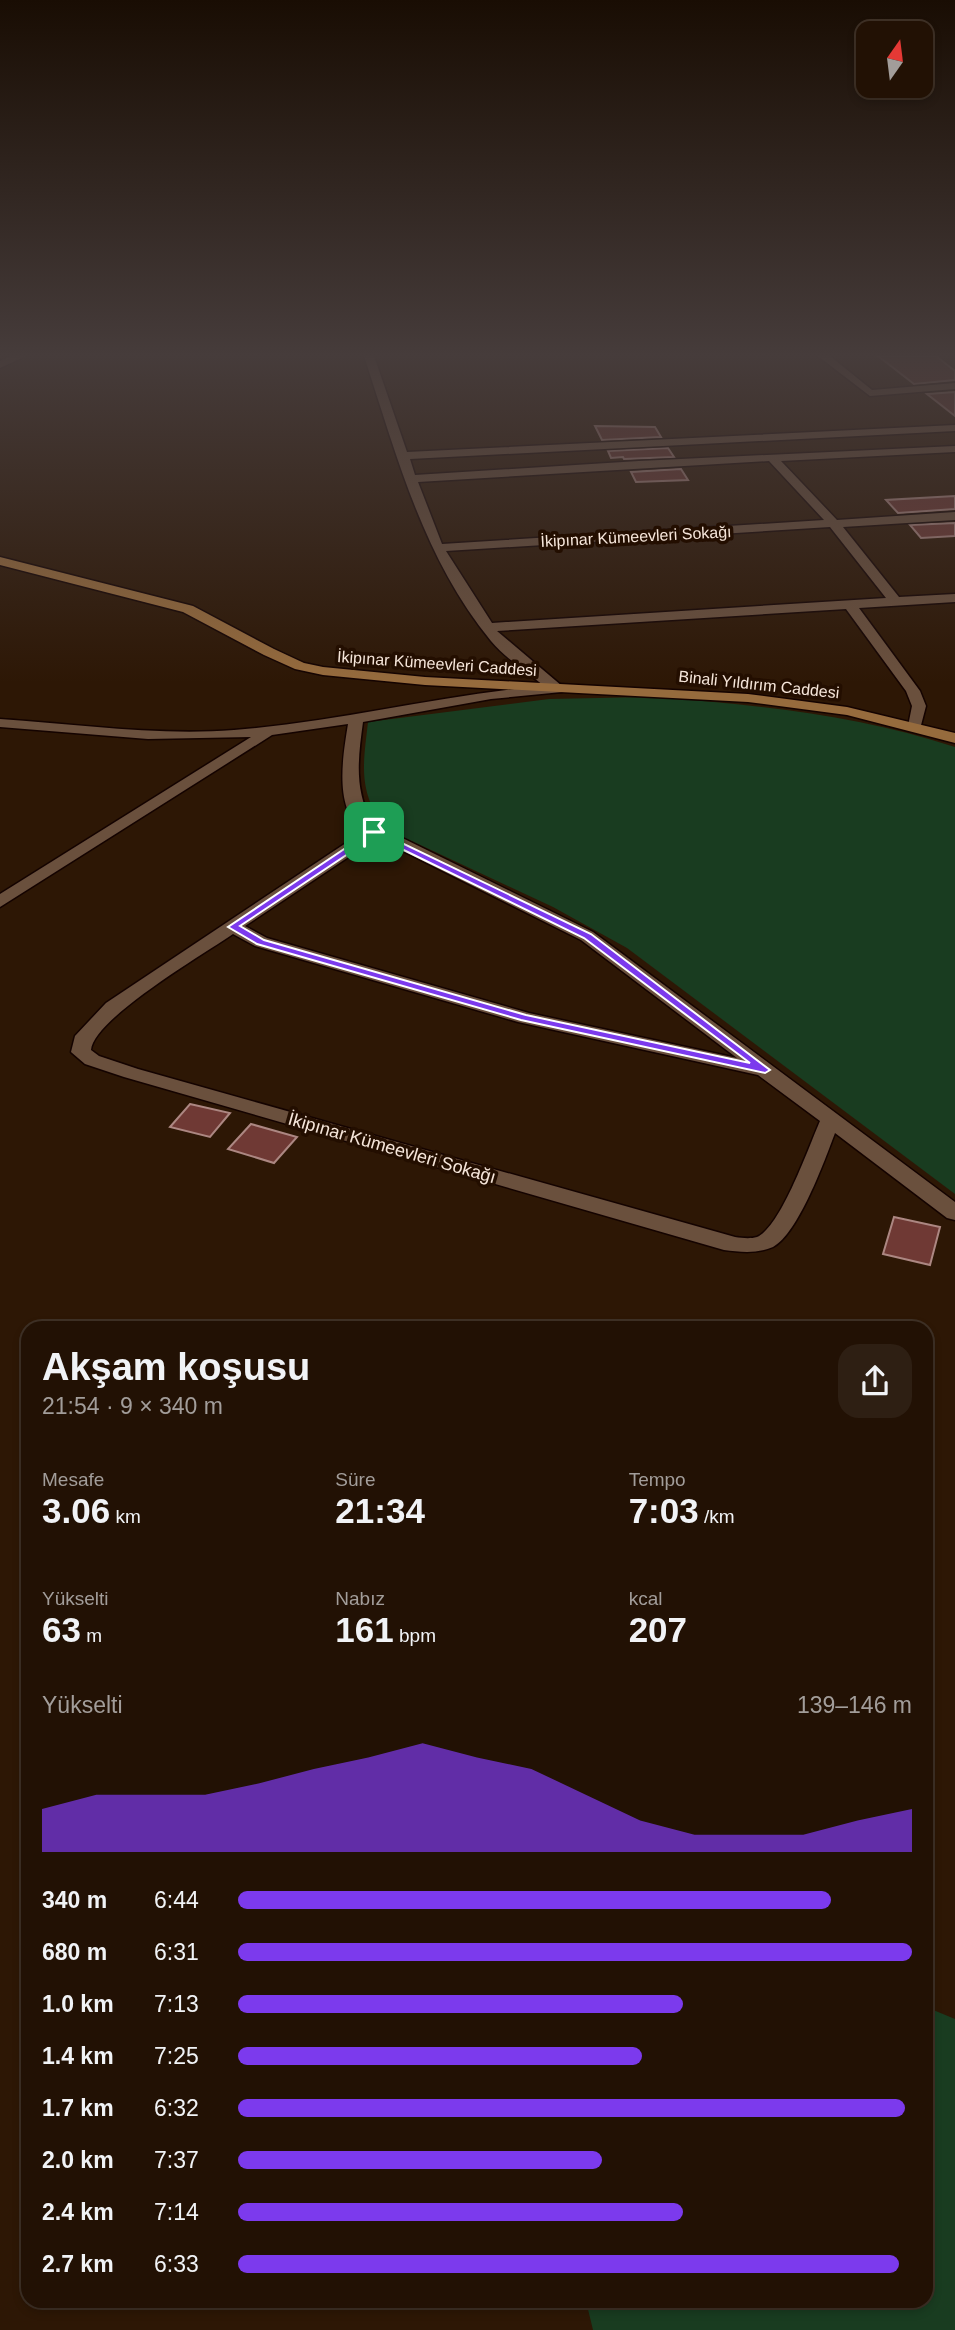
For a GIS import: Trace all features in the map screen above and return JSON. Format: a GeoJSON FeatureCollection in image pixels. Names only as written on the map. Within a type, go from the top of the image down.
{"type":"FeatureCollection","features":[{"type":"Feature","properties":{"kind":"street"},"geometry":{"type":"LineString","coordinates":[[405,465],[438,548],[497,640],[557,689]]}},
{"type":"Feature","properties":{"kind":"street"},"geometry":{"type":"LineString","coordinates":[[410,479],[656,465]]}},
{"type":"Feature","properties":{"kind":"street"},"geometry":{"type":"LineString","coordinates":[[778,465],[834,524],[896,602]]}},
{"type":"Feature","properties":{"kind":"street","name":"İkipınar Kümeevleri Sokağı"},"geometry":{"type":"LineString","coordinates":[[438,548],[955,516]]}},
{"type":"Feature","properties":{"kind":"street","name":"İkipınar Kümeevleri Caddesi"},"geometry":{"type":"LineString","coordinates":[[0,561],[188,609],[300,666],[323,671],[425,681],[557,689]]}},
{"type":"Feature","properties":{"kind":"street"},"geometry":{"type":"LineString","coordinates":[[489,627],[955,598]]}},
{"type":"Feature","properties":{"kind":"street"},"geometry":{"type":"LineString","coordinates":[[850,605],[913,691],[919,706],[915,726]]}},
{"type":"Feature","properties":{"kind":"street"},"geometry":{"type":"LineString","coordinates":[[0,723],[182,735],[269,732],[491,695],[557,689]]}},
{"type":"Feature","properties":{"kind":"street","name":"Binali Yıldırım Caddesi"},"geometry":{"type":"LineString","coordinates":[[557,689],[748,698],[847,711],[955,738]]}},
{"type":"Feature","properties":{"kind":"street"},"geometry":{"type":"LineString","coordinates":[[356,718],[348,779],[351,796],[366,826],[587,936],[955,1213]]}},
{"type":"Feature","properties":{"kind":"street"},"geometry":{"type":"LineString","coordinates":[[0,902],[269,732]]}},
{"type":"Feature","properties":{"kind":"street","name":"İkipınar Kümeevleri Sokağı"},"geometry":{"type":"LineString","coordinates":[[374,832],[113,1007],[90,1028],[82,1040],[81,1052],[92,1060],[144,1077],[724,1243],[748,1245],[766,1241],[782,1227],[831,1119]]}},
{"type":"Feature","properties":{"kind":"street"},"geometry":{"type":"LineString","coordinates":[[233,927],[261,942],[524,1018],[765,1070]]}},
{"type":"Feature","properties":{"kind":"green space"},"geometry":{"type":"Polygon","coordinates":[[[647,697],[803,712],[879,726],[955,747],[955,1194],[627,948],[553,907],[384,828],[370,801],[364,777],[368,722],[549,699],[647,697]]]}},
{"type":"Feature","properties":{"kind":"green space"},"geometry":{"type":"Polygon","coordinates":[[[933,2010],[955,2019],[955,2330],[593,2330],[588,2308],[933,2308],[933,2010]]]}},
{"type":"Feature","properties":{"kind":"building"},"geometry":{"type":"Polygon","coordinates":[[[681,469],[688,480],[636,482],[631,472],[681,469]]]}},
{"type":"Feature","properties":{"kind":"building"},"geometry":{"type":"Polygon","coordinates":[[[955,496],[955,509],[898,513],[886,500],[955,496]]]}},
{"type":"Feature","properties":{"kind":"building"},"geometry":{"type":"Polygon","coordinates":[[[955,523],[955,536],[921,538],[910,525],[955,523]]]}},
{"type":"Feature","properties":{"kind":"building"},"geometry":{"type":"Polygon","coordinates":[[[190,1104],[230,1113],[210,1137],[170,1127],[190,1104]]]}},
{"type":"Feature","properties":{"kind":"building"},"geometry":{"type":"Polygon","coordinates":[[[251,1124],[297,1137],[274,1163],[228,1149],[251,1124]]]}},
{"type":"Feature","properties":{"kind":"building"},"geometry":{"type":"Polygon","coordinates":[[[894,1217],[940,1227],[930,1265],[883,1254],[894,1217]]]}},
{"type":"Feature","properties":{"kind":"route"},"geometry":{"type":"LineString","coordinates":[[374,832],[587,936],[765,1070],[524,1018],[261,942],[233,927],[374,832]]}}]}
